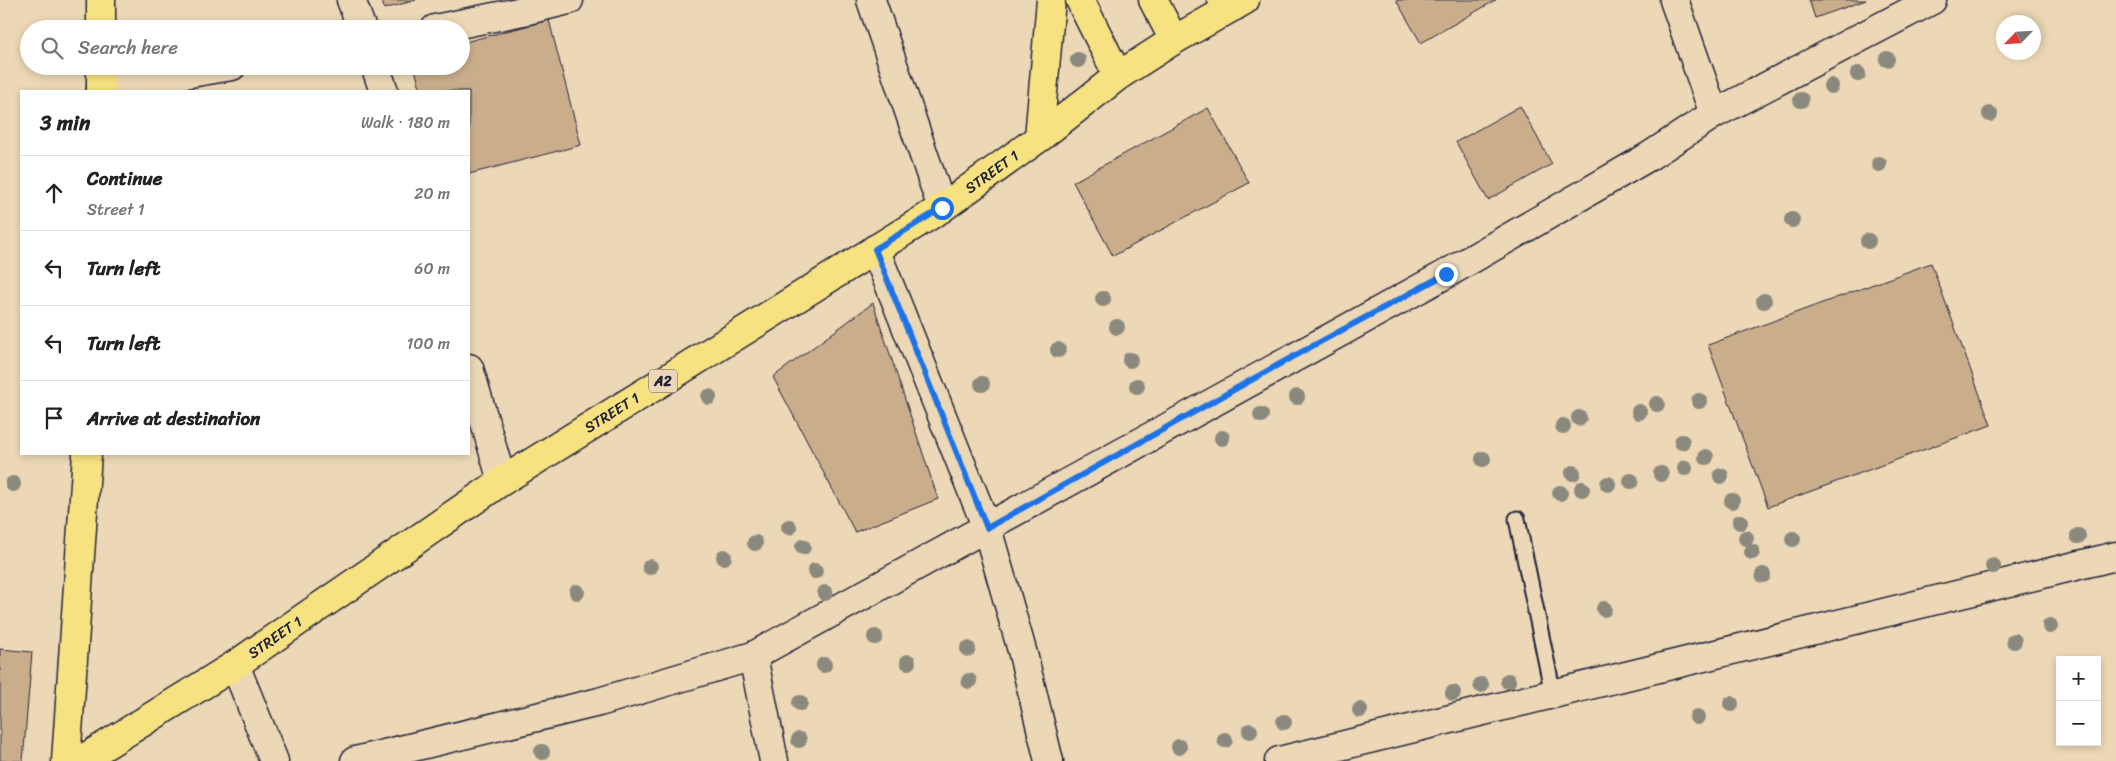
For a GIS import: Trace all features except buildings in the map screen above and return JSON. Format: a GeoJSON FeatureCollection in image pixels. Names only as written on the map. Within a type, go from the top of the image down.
{"type":"FeatureCollection","features":[{"type":"Feature","properties":{"kind":"main road"},"geometry":{"type":"LineString","coordinates":[[101,20],[102,0]]}},
{"type":"Feature","properties":{"kind":"main road"},"geometry":{"type":"LineString","coordinates":[[1038,138],[1051,0]]}},
{"type":"Feature","properties":{"kind":"main road"},"geometry":{"type":"LineString","coordinates":[[1080,0],[1118,76]]}},
{"type":"Feature","properties":{"kind":"main road"},"geometry":{"type":"LineString","coordinates":[[1152,0],[1174,40]]}},
{"type":"Feature","properties":{"kind":"main road","name":"STREET 1"},"geometry":{"type":"LineString","coordinates":[[80,761],[235,665],[502,481],[942,208],[1038,138],[1118,76],[1234,2]]}},
{"type":"Feature","properties":{"kind":"main road"},"geometry":{"type":"LineString","coordinates":[[66,761],[87,455]]}},
{"type":"Feature","properties":{"kind":"street"},"geometry":{"type":"LineString","coordinates":[[351,0],[359,20]]}},
{"type":"Feature","properties":{"kind":"street"},"geometry":{"type":"LineString","coordinates":[[470,20],[527,5],[569,0]]}},
{"type":"Feature","properties":{"kind":"street"},"geometry":{"type":"LineString","coordinates":[[871,0],[942,208]]}},
{"type":"Feature","properties":{"kind":"street"},"geometry":{"type":"LineString","coordinates":[[1674,0],[1714,114]]}},
{"type":"Feature","properties":{"kind":"street"},"geometry":{"type":"LineString","coordinates":[[355,761],[599,702],[753,656],[987,528],[1294,356],[1446,274],[1648,157],[1714,114],[1927,1]]}},
{"type":"Feature","properties":{"kind":"street"},"geometry":{"type":"LineString","coordinates":[[101,82],[158,75]]}},
{"type":"Feature","properties":{"kind":"street"},"geometry":{"type":"LineString","coordinates":[[379,75],[384,90]]}},
{"type":"Feature","properties":{"kind":"street"},"geometry":{"type":"LineString","coordinates":[[875,249],[987,528],[1049,761]]}},
{"type":"Feature","properties":{"kind":"street"},"geometry":{"type":"LineString","coordinates":[[470,371],[502,481]]}},
{"type":"Feature","properties":{"kind":"street"},"geometry":{"type":"LineString","coordinates":[[1279,761],[2116,556]]}},
{"type":"Feature","properties":{"kind":"street"},"geometry":{"type":"LineString","coordinates":[[753,656],[774,761]]}},
{"type":"Feature","properties":{"kind":"street"},"geometry":{"type":"LineString","coordinates":[[235,665],[274,761]]}},
{"type":"Feature","properties":{"kind":"lane"},"geometry":{"type":"LineString","coordinates":[[1518,520],[1553,694]]}},
{"type":"Feature","properties":{"kind":"route"},"geometry":{"type":"LineString","coordinates":[[942,208],[875,249],[987,528],[1294,356],[1446,274]]}}]}
